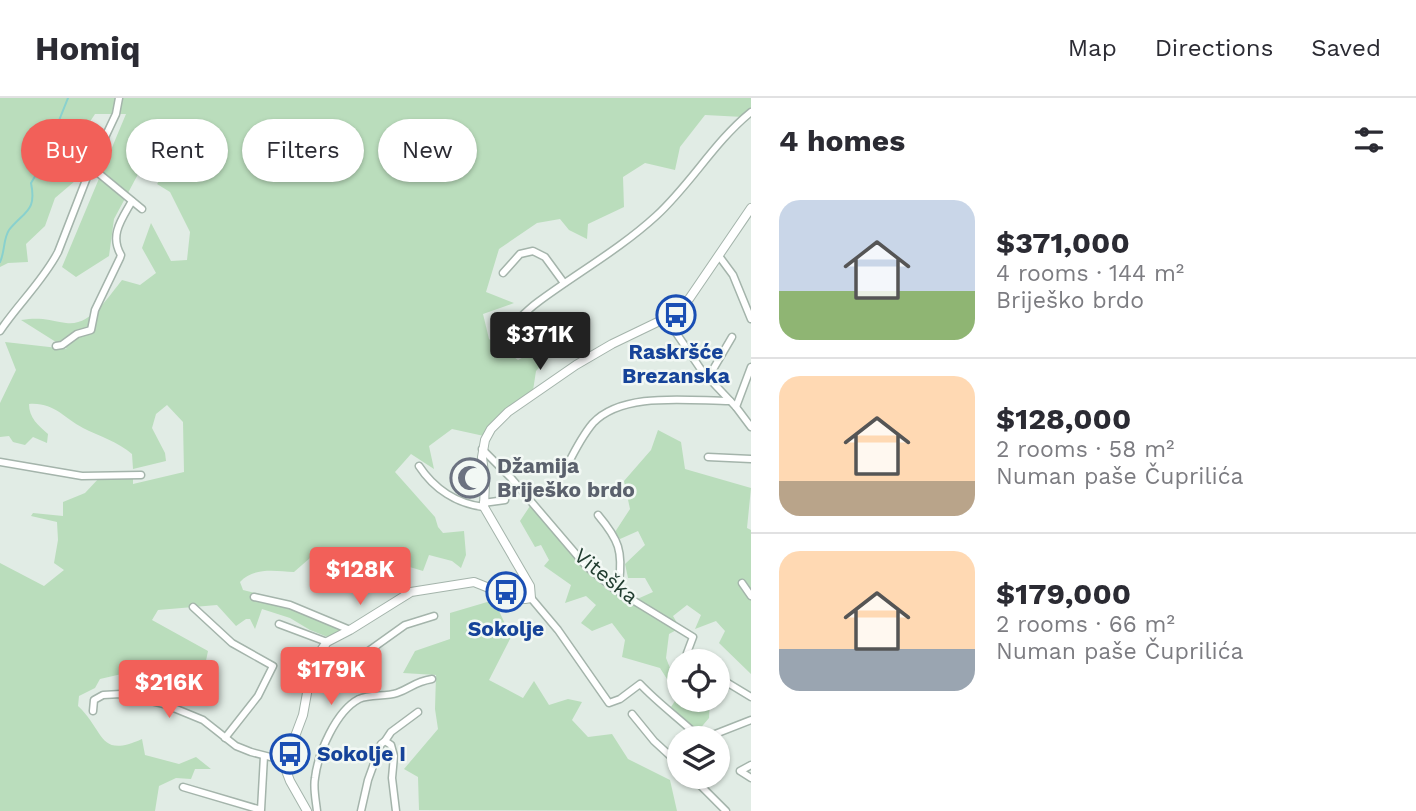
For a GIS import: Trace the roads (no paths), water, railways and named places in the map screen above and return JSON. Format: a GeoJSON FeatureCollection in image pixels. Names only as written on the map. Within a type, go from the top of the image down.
{"type":"FeatureCollection","features":[{"type":"Feature","properties":{"kind":"street"},"geometry":{"type":"LineString","coordinates":[[112,122],[119,98]]}},
{"type":"Feature","properties":{"kind":"street"},"geometry":{"type":"LineString","coordinates":[[506,331],[536,303],[635,235],[659,214],[723,138],[751,112]]}},
{"type":"Feature","properties":{"kind":"street"},"geometry":{"type":"LineString","coordinates":[[0,331],[51,265],[85,182]]}},
{"type":"Feature","properties":{"kind":"street"},"geometry":{"type":"LineString","coordinates":[[109,182],[142,209]]}},
{"type":"Feature","properties":{"kind":"street"},"geometry":{"type":"LineString","coordinates":[[56,346],[62,345],[77,334],[91,330],[95,310],[120,258],[115,239],[119,224],[132,201]]}},
{"type":"Feature","properties":{"kind":"street"},"geometry":{"type":"LineString","coordinates":[[688,726],[668,712],[640,684],[620,699],[609,703],[558,630],[531,597],[530,586],[484,505],[482,449],[491,429],[508,412],[612,344],[666,318],[689,299],[751,208]]}},
{"type":"Feature","properties":{"kind":"street"},"geometry":{"type":"LineString","coordinates":[[503,273],[520,254],[533,251],[545,257],[564,284]]}},
{"type":"Feature","properties":{"kind":"street"},"geometry":{"type":"LineString","coordinates":[[719,256],[733,275],[751,319]]}},
{"type":"Feature","properties":{"kind":"street"},"geometry":{"type":"LineString","coordinates":[[666,318],[708,378],[751,427]]}},
{"type":"Feature","properties":{"kind":"street"},"geometry":{"type":"LineString","coordinates":[[708,378],[732,337]]}},
{"type":"Feature","properties":{"kind":"street"},"geometry":{"type":"LineString","coordinates":[[736,407],[751,367]]}},
{"type":"Feature","properties":{"kind":"street"},"geometry":{"type":"LineString","coordinates":[[565,470],[578,443],[594,422],[620,408],[660,400],[730,401]]}},
{"type":"Feature","properties":{"kind":"street","name":"Viteška"},"geometry":{"type":"LineString","coordinates":[[482,449],[520,488],[587,567],[612,587],[693,637],[688,649]]}},
{"type":"Feature","properties":{"kind":"street"},"geometry":{"type":"LineString","coordinates":[[708,457],[751,459]]}},
{"type":"Feature","properties":{"kind":"street"},"geometry":{"type":"LineString","coordinates":[[0,462],[82,476],[141,475]]}},
{"type":"Feature","properties":{"kind":"street"},"geometry":{"type":"LineString","coordinates":[[419,466],[433,484],[445,493],[473,506],[505,500]]}},
{"type":"Feature","properties":{"kind":"street"},"geometry":{"type":"LineString","coordinates":[[598,515],[618,543],[621,553],[619,583],[612,587]]}},
{"type":"Feature","properties":{"kind":"street"},"geometry":{"type":"LineString","coordinates":[[282,760],[291,747],[303,715],[311,671],[327,642],[411,592],[474,582],[504,594],[525,599],[531,597]]}},
{"type":"Feature","properties":{"kind":"street"},"geometry":{"type":"LineString","coordinates":[[742,583],[751,596]]}},
{"type":"Feature","properties":{"kind":"street"},"geometry":{"type":"LineString","coordinates":[[254,597],[290,605],[350,630]]}},
{"type":"Feature","properties":{"kind":"street"},"geometry":{"type":"LineString","coordinates":[[193,607],[232,643],[273,666],[258,696],[225,738]]}},
{"type":"Feature","properties":{"kind":"street"},"geometry":{"type":"LineString","coordinates":[[317,656],[331,670],[342,670],[405,625],[434,616]]}},
{"type":"Feature","properties":{"kind":"street"},"geometry":{"type":"LineString","coordinates":[[279,624],[327,642]]}},
{"type":"Feature","properties":{"kind":"street"},"geometry":{"type":"LineString","coordinates":[[317,811],[315,779],[330,732],[342,714],[357,700],[401,692],[410,685],[432,679]]}},
{"type":"Feature","properties":{"kind":"street"},"geometry":{"type":"LineString","coordinates":[[730,684],[751,697]]}},
{"type":"Feature","properties":{"kind":"street"},"geometry":{"type":"LineString","coordinates":[[93,710],[94,700],[103,695],[121,694],[164,704],[203,720],[236,746],[282,760]]}},
{"type":"Feature","properties":{"kind":"street"},"geometry":{"type":"LineString","coordinates":[[361,811],[368,780],[381,744],[391,732],[418,712]]}},
{"type":"Feature","properties":{"kind":"street"},"geometry":{"type":"LineString","coordinates":[[632,714],[653,741],[667,753]]}},
{"type":"Feature","properties":{"kind":"street"},"geometry":{"type":"LineString","coordinates":[[730,728],[751,720]]}},
{"type":"Feature","properties":{"kind":"street"},"geometry":{"type":"LineString","coordinates":[[385,741],[390,743],[394,756],[392,778],[396,811]]}},
{"type":"Feature","properties":{"kind":"street"},"geometry":{"type":"LineString","coordinates":[[183,788],[261,810],[264,756]]}},
{"type":"Feature","properties":{"kind":"street"},"geometry":{"type":"LineString","coordinates":[[282,760],[306,811]]}},
{"type":"Feature","properties":{"kind":"street"},"geometry":{"type":"LineString","coordinates":[[751,765],[740,771],[751,778]]}},
{"type":"Feature","properties":{"kind":"street"},"geometry":{"type":"LineString","coordinates":[[704,789],[726,811]]}},
{"type":"Feature","properties":{"kind":"waterway"},"geometry":{"type":"LineString","coordinates":[[0,262],[9,230],[31,206],[31,183],[59,136],[58,123],[68,98]]}},
{"type":"Feature","properties":{"kind":"place","name":"Raskršće Brezanska"},"geometry":{"type":"Point","coordinates":[676,315]}},
{"type":"Feature","properties":{"kind":"place","name":"Džamija Briješko brdo"},"geometry":{"type":"Point","coordinates":[470,478]}},
{"type":"Feature","properties":{"kind":"place","name":"Sokolje"},"geometry":{"type":"Point","coordinates":[506,592]}},
{"type":"Feature","properties":{"kind":"place","name":"Sokolje I"},"geometry":{"type":"Point","coordinates":[290,754]}}]}
